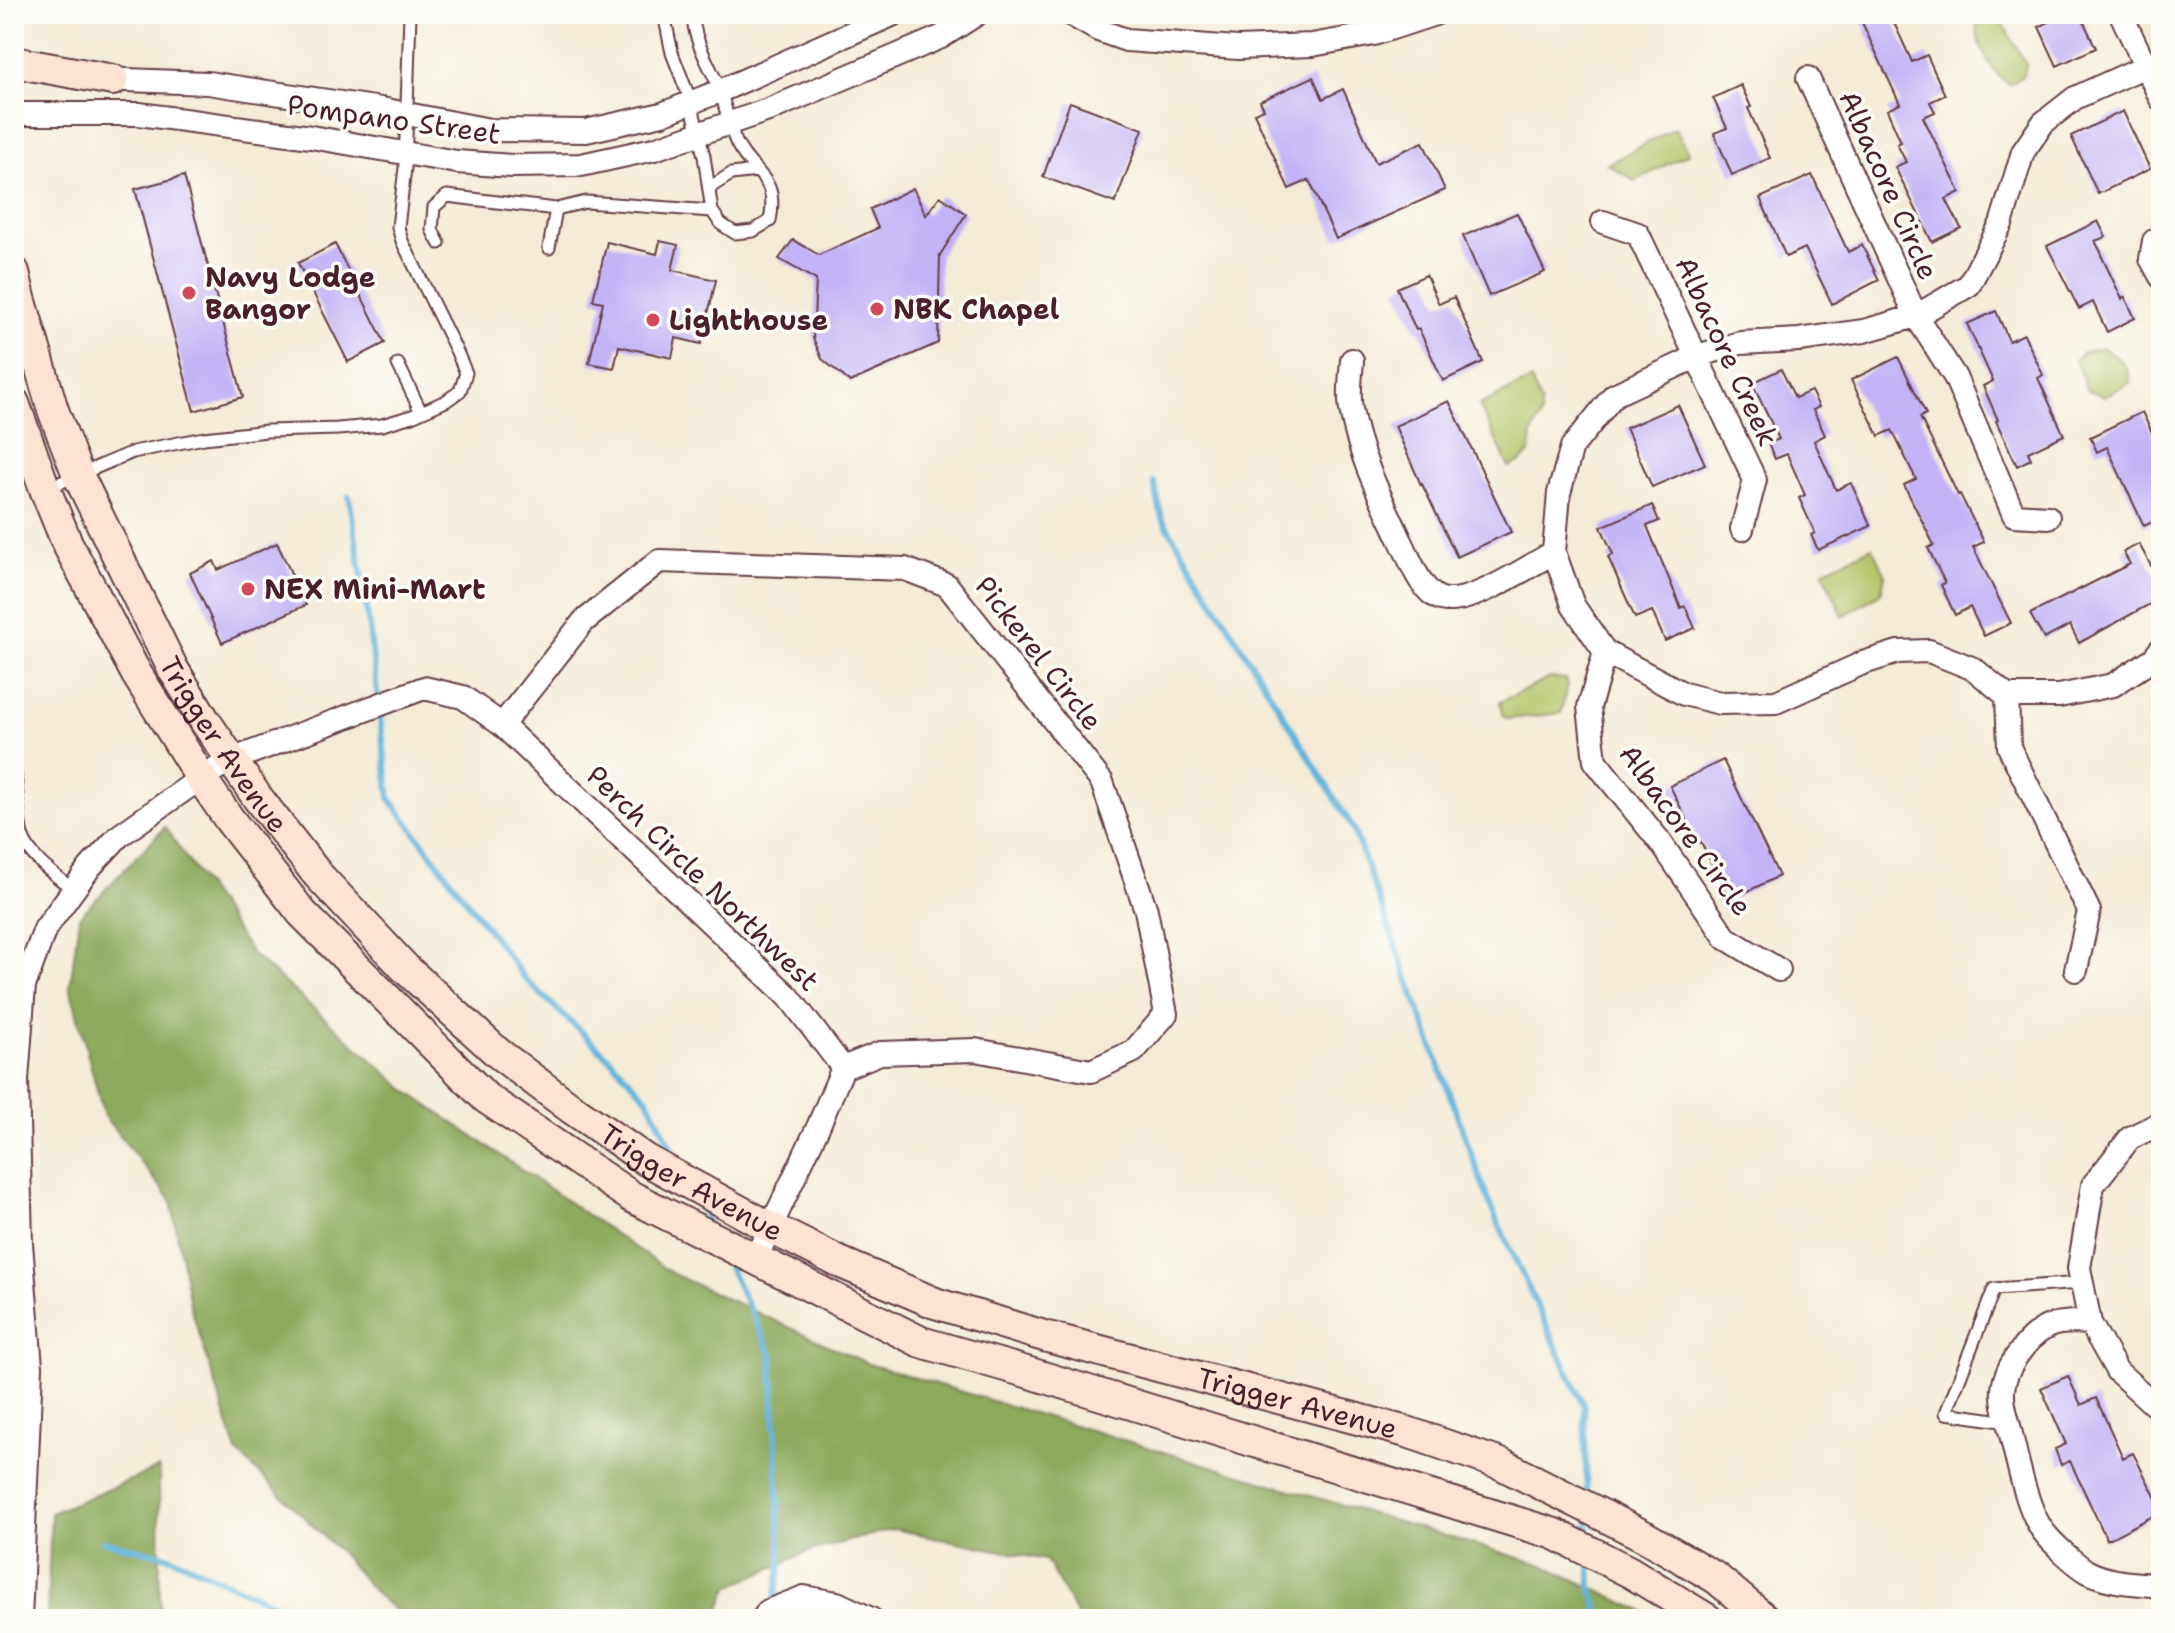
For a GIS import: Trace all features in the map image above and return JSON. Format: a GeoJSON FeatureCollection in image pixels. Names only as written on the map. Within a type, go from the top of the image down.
{"type":"FeatureCollection","features":[{"type":"Feature","properties":{"kind":"main road"},"geometry":{"type":"LineString","coordinates":[[14,62],[113,80]]}},
{"type":"Feature","properties":{"kind":"main road","name":"Trigger Avenue"},"geometry":{"type":"LineString","coordinates":[[14,272],[53,410],[78,475],[173,669],[257,797],[318,875],[405,968],[498,1053],[646,1160],[837,1261],[935,1303],[1044,1336],[1407,1432],[1501,1464],[1716,1578],[1765,1619]]}},
{"type":"Feature","properties":{"kind":"main road","name":"Trigger Avenue"},"geometry":{"type":"LineString","coordinates":[[14,403],[67,543],[129,660],[201,778],[302,913],[486,1098],[632,1197],[921,1342],[1555,1534],[1630,1572],[1707,1619]]}},
{"type":"Feature","properties":{"kind":"street","name":"Pompano Street"},"geometry":{"type":"LineString","coordinates":[[14,78],[208,83],[407,113],[490,130],[586,131],[662,114],[894,14]]}},
{"type":"Feature","properties":{"kind":"street","name":"Pompano Street"},"geometry":{"type":"LineString","coordinates":[[14,114],[139,114],[311,137],[457,162],[512,166],[581,165],[654,149],[771,109],[941,37],[977,14]]}},
{"type":"Feature","properties":{"kind":"street"},"geometry":{"type":"LineString","coordinates":[[1070,14],[1098,30],[1126,40],[1238,48],[1312,45],[1374,34],[1435,14]]}},
{"type":"Feature","properties":{"kind":"street"},"geometry":{"type":"LineString","coordinates":[[2121,14],[2154,63],[2161,99]]}},
{"type":"Feature","properties":{"kind":"street","name":"Albacore Circle"},"geometry":{"type":"LineString","coordinates":[[2007,696],[1974,669],[1929,651],[1898,652],[1863,663],[1776,702],[1720,703],[1684,694],[1605,652],[1573,605],[1554,552],[1559,493],[1572,447],[1614,395],[1698,356],[1740,343],[1799,340],[1864,331],[1916,316],[1969,285],[2001,224],[2023,152],[2043,123],[2075,98],[2154,63]]}},
{"type":"Feature","properties":{"kind":"street","name":"Albacore Circle"},"geometry":{"type":"LineString","coordinates":[[1808,78],[1916,316]]}},
{"type":"Feature","properties":{"kind":"street","name":"Albacore Creek"},"geometry":{"type":"LineString","coordinates":[[1603,222],[1638,234],[1755,480],[1742,529]]}},
{"type":"Feature","properties":{"kind":"street"},"geometry":{"type":"LineString","coordinates":[[2161,236],[2154,241],[2151,259],[2161,277]]}},
{"type":"Feature","properties":{"kind":"street"},"geometry":{"type":"LineString","coordinates":[[1916,316],[1955,377],[2014,515],[2048,517]]}},
{"type":"Feature","properties":{"kind":"street"},"geometry":{"type":"LineString","coordinates":[[1352,360],[1350,405],[1358,442],[1411,562],[1428,590],[1446,600],[1479,593],[1554,552]]}},
{"type":"Feature","properties":{"kind":"street","name":"Pickerel Circle"},"geometry":{"type":"LineString","coordinates":[[502,725],[583,622],[659,561],[905,569],[947,585],[1102,782],[1146,910],[1166,1014],[1134,1051],[1091,1071],[975,1050],[880,1053],[843,1068]]}},
{"type":"Feature","properties":{"kind":"street"},"geometry":{"type":"LineString","coordinates":[[2076,970],[2089,911],[2009,747],[2007,696],[2059,696],[2113,685],[2153,659],[2161,649]]}},
{"type":"Feature","properties":{"kind":"street","name":"Albacore Circle"},"geometry":{"type":"LineString","coordinates":[[1605,652],[1589,707],[1595,761],[1661,843],[1726,938],[1779,970]]}},
{"type":"Feature","properties":{"kind":"street"},"geometry":{"type":"LineString","coordinates":[[20,1619],[31,1367],[21,1244],[17,1080],[24,986],[45,929],[90,867],[119,836],[231,760],[424,688],[463,697],[502,725]]}},
{"type":"Feature","properties":{"kind":"street","name":"Perch Circle Northwest"},"geometry":{"type":"LineString","coordinates":[[502,725],[789,997],[843,1068]]}},
{"type":"Feature","properties":{"kind":"street"},"geometry":{"type":"LineString","coordinates":[[756,1258],[843,1068]]}},
{"type":"Feature","properties":{"kind":"street"},"geometry":{"type":"LineString","coordinates":[[2161,1123],[2130,1138],[2093,1185],[2079,1268],[2090,1323],[2117,1371],[2161,1411]]}},
{"type":"Feature","properties":{"kind":"street"},"geometry":{"type":"LineString","coordinates":[[2090,1323],[2073,1322],[2048,1327],[2026,1345],[2009,1367],[2002,1394],[2008,1422],[2031,1507],[2042,1530],[2087,1571],[2110,1580],[2160,1586]]}},
{"type":"Feature","properties":{"kind":"street"},"geometry":{"type":"LineString","coordinates":[[763,1619],[768,1611],[804,1597],[837,1603],[871,1619]]}},
{"type":"Feature","properties":{"kind":"lane"},"geometry":{"type":"LineString","coordinates":[[45,489],[133,452],[204,438],[267,431],[382,425],[421,412],[460,391],[466,373],[398,227],[406,154],[410,14]]}},
{"type":"Feature","properties":{"kind":"lane"},"geometry":{"type":"LineString","coordinates":[[664,14],[672,53],[691,102],[704,156],[712,211],[721,224],[735,233],[753,231],[770,221],[774,203],[768,183],[738,145],[720,91],[699,43],[693,14]]}},
{"type":"Feature","properties":{"kind":"lane"},"geometry":{"type":"LineString","coordinates":[[709,188],[731,174],[757,171]]}},
{"type":"Feature","properties":{"kind":"lane"},"geometry":{"type":"LineString","coordinates":[[439,243],[432,230],[434,207],[447,196],[556,209],[586,202],[712,211]]}},
{"type":"Feature","properties":{"kind":"lane"},"geometry":{"type":"LineString","coordinates":[[549,248],[556,209]]}},
{"type":"Feature","properties":{"kind":"lane"},"geometry":{"type":"LineString","coordinates":[[398,364],[421,412]]}},
{"type":"Feature","properties":{"kind":"lane"},"geometry":{"type":"LineString","coordinates":[[14,765],[23,836],[29,848],[51,872],[74,890]]}},
{"type":"Feature","properties":{"kind":"lane"},"geometry":{"type":"LineString","coordinates":[[2008,1422],[1946,1413],[1994,1289],[2082,1283]]}},
{"type":"Feature","properties":{"kind":"green space"},"geometry":{"type":"Polygon","coordinates":[[[1987,14],[2000,19],[2026,64],[2021,77],[2010,84],[1991,66],[1978,38],[1977,21],[1987,14]]]}},
{"type":"Feature","properties":{"kind":"green space"},"geometry":{"type":"Polygon","coordinates":[[[1675,128],[1689,153],[1635,181],[1607,164],[1675,128]]]}},
{"type":"Feature","properties":{"kind":"green space"},"geometry":{"type":"Polygon","coordinates":[[[2103,348],[2125,366],[2130,383],[2105,396],[2087,390],[2075,360],[2083,352],[2103,348]]]}},
{"type":"Feature","properties":{"kind":"green space"},"geometry":{"type":"Polygon","coordinates":[[[1531,380],[1541,404],[1541,415],[1532,434],[1530,453],[1509,467],[1479,405],[1531,380]]]}},
{"type":"Feature","properties":{"kind":"green space"},"geometry":{"type":"Polygon","coordinates":[[[1872,547],[1885,575],[1881,593],[1843,616],[1823,571],[1872,547]]]}},
{"type":"Feature","properties":{"kind":"green space"},"geometry":{"type":"Polygon","coordinates":[[[1550,678],[1565,679],[1567,685],[1561,713],[1508,719],[1502,715],[1500,702],[1550,678]]]}},
{"type":"Feature","properties":{"kind":"green space"},"geometry":{"type":"Polygon","coordinates":[[[165,827],[252,954],[407,1091],[673,1274],[869,1364],[1543,1565],[1659,1619],[1432,1619],[1421,1610],[1377,1619],[1079,1619],[1046,1560],[894,1529],[810,1551],[729,1587],[715,1619],[405,1619],[376,1594],[340,1552],[237,1452],[190,1305],[171,1200],[104,1116],[70,987],[79,917],[165,827]]]}},
{"type":"Feature","properties":{"kind":"green space"},"geometry":{"type":"Polygon","coordinates":[[[159,1468],[160,1619],[47,1619],[51,1513],[159,1468]]]}},
{"type":"Feature","properties":{"kind":"building"},"geometry":{"type":"Polygon","coordinates":[[[1858,14],[1890,14],[1912,62],[1927,55],[1945,95],[1930,102],[1935,112],[1923,117],[1960,192],[1946,199],[1961,228],[1932,242],[1895,167],[1906,162],[1887,110],[1900,104],[1858,14]]]}},
{"type":"Feature","properties":{"kind":"building"},"geometry":{"type":"Polygon","coordinates":[[[2048,14],[2080,14],[2096,48],[2057,66],[2039,27],[2051,21],[2048,14]]]}},
{"type":"Feature","properties":{"kind":"building"},"geometry":{"type":"Polygon","coordinates":[[[1313,77],[1323,99],[1343,89],[1376,163],[1423,142],[1445,190],[1336,239],[1309,180],[1289,189],[1254,113],[1264,109],[1260,101],[1313,77]]]}},
{"type":"Feature","properties":{"kind":"building"},"geometry":{"type":"Polygon","coordinates":[[[1741,85],[1770,158],[1732,175],[1714,133],[1727,128],[1713,98],[1741,85]]]}},
{"type":"Feature","properties":{"kind":"building"},"geometry":{"type":"Polygon","coordinates":[[[1070,102],[1143,129],[1115,203],[1043,177],[1070,102]]]}},
{"type":"Feature","properties":{"kind":"building"},"geometry":{"type":"Polygon","coordinates":[[[2123,111],[2150,169],[2098,194],[2071,136],[2123,111]]]}},
{"type":"Feature","properties":{"kind":"building"},"geometry":{"type":"Polygon","coordinates":[[[1812,175],[1848,252],[1862,245],[1879,280],[1832,304],[1805,248],[1786,257],[1760,198],[1812,175]]]}},
{"type":"Feature","properties":{"kind":"building","name":"Navy Lodge Bangor"},"geometry":{"type":"Polygon","coordinates":[[[184,176],[243,397],[194,411],[135,189],[184,176]]]}},
{"type":"Feature","properties":{"kind":"building","name":"NBK Chapel"},"geometry":{"type":"Polygon","coordinates":[[[913,188],[926,215],[940,196],[966,214],[940,255],[938,343],[850,382],[822,359],[813,338],[816,280],[779,259],[793,240],[819,255],[878,228],[870,209],[913,188]]]}},
{"type":"Feature","properties":{"kind":"building"},"geometry":{"type":"Polygon","coordinates":[[[1517,213],[1545,272],[1489,296],[1463,236],[1517,213]]]}},
{"type":"Feature","properties":{"kind":"building"},"geometry":{"type":"Polygon","coordinates":[[[2098,221],[2106,237],[2095,241],[2122,299],[2125,297],[2135,318],[2107,332],[2093,302],[2079,309],[2047,246],[2098,221]]]}},
{"type":"Feature","properties":{"kind":"building","name":"Lighthouse"},"geometry":{"type":"Polygon","coordinates":[[[660,241],[678,245],[672,270],[716,280],[701,344],[676,338],[672,358],[619,346],[614,368],[589,363],[603,302],[593,300],[607,242],[657,254],[660,241]]]}},
{"type":"Feature","properties":{"kind":"building"},"geometry":{"type":"Polygon","coordinates":[[[335,244],[385,343],[348,362],[298,263],[335,244]]]}},
{"type":"Feature","properties":{"kind":"building"},"geometry":{"type":"Polygon","coordinates":[[[1426,275],[1439,304],[1454,297],[1483,362],[1443,381],[1397,288],[1426,275]]]}},
{"type":"Feature","properties":{"kind":"building"},"geometry":{"type":"Polygon","coordinates":[[[1996,311],[2009,341],[2024,334],[2043,375],[2038,378],[2064,435],[2028,452],[2031,459],[2017,466],[1983,386],[1993,381],[1967,324],[1996,311]]]}},
{"type":"Feature","properties":{"kind":"building"},"geometry":{"type":"Polygon","coordinates":[[[1898,357],[1926,414],[1920,417],[1984,542],[1973,547],[2011,623],[1984,636],[1970,607],[1955,615],[1941,585],[1945,583],[1928,548],[1934,545],[1904,485],[1916,479],[1892,430],[1879,436],[1851,380],[1898,357]]]}},
{"type":"Feature","properties":{"kind":"building"},"geometry":{"type":"Polygon","coordinates":[[[1781,369],[1795,398],[1811,391],[1819,407],[1813,410],[1825,435],[1814,441],[1836,490],[1851,483],[1871,526],[1818,550],[1811,535],[1815,533],[1799,498],[1805,495],[1787,454],[1775,459],[1768,444],[1779,439],[1752,383],[1781,369]]]}},
{"type":"Feature","properties":{"kind":"building"},"geometry":{"type":"Polygon","coordinates":[[[1449,401],[1511,532],[1457,557],[1395,426],[1449,401]]]}},
{"type":"Feature","properties":{"kind":"building"},"geometry":{"type":"Polygon","coordinates":[[[1678,405],[1705,464],[1652,487],[1626,428],[1678,405]]]}},
{"type":"Feature","properties":{"kind":"building"},"geometry":{"type":"Polygon","coordinates":[[[2142,412],[2161,451],[2161,518],[2144,526],[2107,447],[2097,452],[2090,437],[2142,412]]]}},
{"type":"Feature","properties":{"kind":"building"},"geometry":{"type":"Polygon","coordinates":[[[1652,505],[1659,521],[1647,526],[1681,608],[1685,606],[1695,628],[1665,641],[1652,611],[1635,618],[1608,557],[1613,554],[1601,527],[1652,505]]]}},
{"type":"Feature","properties":{"kind":"building","name":"NEX Mini-Mart"},"geometry":{"type":"Polygon","coordinates":[[[277,543],[306,605],[222,643],[190,573],[214,561],[218,570],[277,543]]]}},
{"type":"Feature","properties":{"kind":"building"},"geometry":{"type":"Polygon","coordinates":[[[2139,544],[2161,584],[2161,598],[2079,643],[2070,625],[2044,639],[2030,614],[2130,564],[2123,552],[2139,544]]]}},
{"type":"Feature","properties":{"kind":"building"},"geometry":{"type":"Polygon","coordinates":[[[1723,760],[1779,876],[1730,900],[1670,786],[1723,760]]]}},
{"type":"Feature","properties":{"kind":"building"},"geometry":{"type":"Polygon","coordinates":[[[2068,1376],[2081,1405],[2096,1398],[2123,1458],[2133,1453],[2161,1508],[2161,1512],[2107,1540],[2070,1461],[2061,1465],[2055,1449],[2066,1444],[2041,1388],[2068,1376]]]}},
{"type":"Feature","properties":{"kind":"waterway"},"geometry":{"type":"LineString","coordinates":[[1154,482],[1162,518],[1353,828],[1491,1208],[1584,1406],[1587,1498]]}},
{"type":"Feature","properties":{"kind":"waterway"},"geometry":{"type":"LineString","coordinates":[[349,496],[378,699]]}},
{"type":"Feature","properties":{"kind":"waterway"},"geometry":{"type":"LineString","coordinates":[[379,710],[390,799],[526,980],[648,1099],[680,1166]]}},
{"type":"Feature","properties":{"kind":"waterway"},"geometry":{"type":"LineString","coordinates":[[697,1201],[708,1223]]}},
{"type":"Feature","properties":{"kind":"waterway"},"geometry":{"type":"LineString","coordinates":[[723,1255],[772,1355],[781,1565],[774,1604]]}},
{"type":"Feature","properties":{"kind":"waterway"},"geometry":{"type":"LineString","coordinates":[[1588,1518],[1589,1542]]}},
{"type":"Feature","properties":{"kind":"waterway"},"geometry":{"type":"LineString","coordinates":[[103,1541],[171,1557],[301,1619]]}},
{"type":"Feature","properties":{"kind":"waterway"},"geometry":{"type":"LineString","coordinates":[[1590,1562],[1591,1586],[1600,1619]]}},
{"type":"Feature","properties":{"kind":"place","name":"Navy Lodge Bangor"},"geometry":{"type":"Point","coordinates":[189,293]}},
{"type":"Feature","properties":{"kind":"place","name":"NBK Chapel"},"geometry":{"type":"Point","coordinates":[877,309]}},
{"type":"Feature","properties":{"kind":"place","name":"Lighthouse"},"geometry":{"type":"Point","coordinates":[653,320]}},
{"type":"Feature","properties":{"kind":"place","name":"NEX Mini-Mart"},"geometry":{"type":"Point","coordinates":[248,589]}}]}
